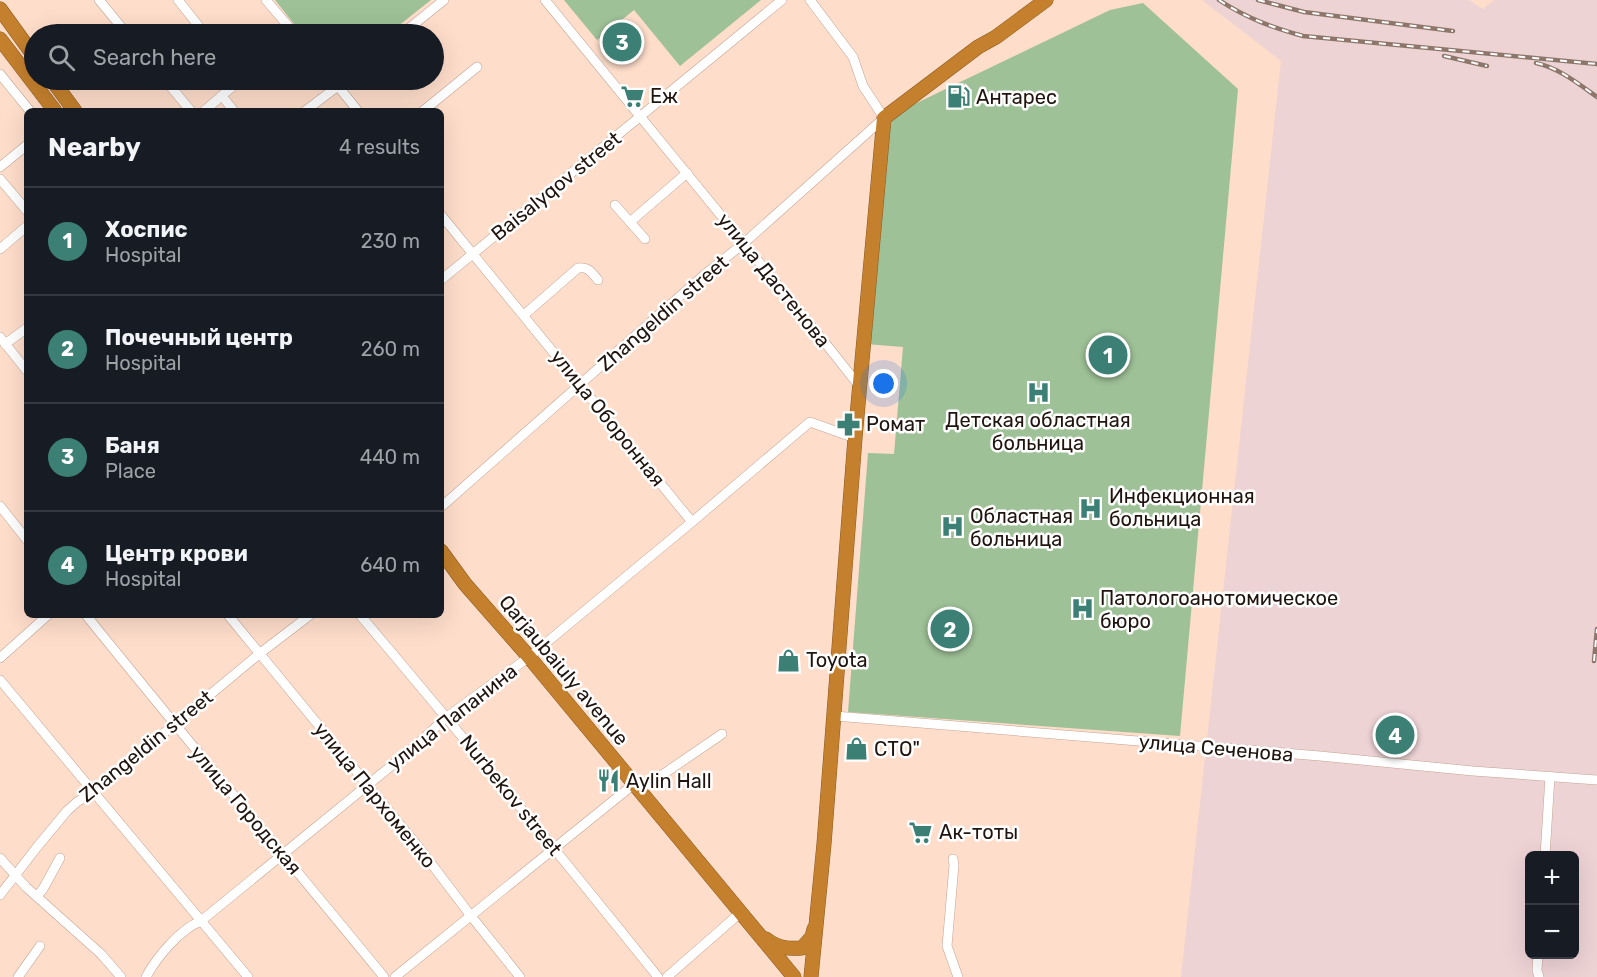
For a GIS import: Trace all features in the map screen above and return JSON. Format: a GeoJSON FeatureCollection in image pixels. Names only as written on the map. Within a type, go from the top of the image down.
{"type":"FeatureCollection","features":[{"type":"Feature","properties":{"kind":"highway"},"geometry":{"type":"LineString","coordinates":[[812,974],[835,716],[855,438],[884,118],[978,47],[996,37],[1046,0]]}},
{"type":"Feature","properties":{"kind":"highway"},"geometry":{"type":"LineString","coordinates":[[0,9],[24,42]]}},
{"type":"Feature","properties":{"kind":"highway"},"geometry":{"type":"LineString","coordinates":[[0,39],[24,70]]}},
{"type":"Feature","properties":{"kind":"highway"},"geometry":{"type":"LineString","coordinates":[[39,90],[53,108]]}},
{"type":"Feature","properties":{"kind":"highway"},"geometry":{"type":"LineString","coordinates":[[59,90],[73,108]]}},
{"type":"Feature","properties":{"kind":"highway","name":"Qarjaubaiuly avenue"},"geometry":{"type":"LineString","coordinates":[[444,555],[465,584],[529,657],[794,977]]}},
{"type":"Feature","properties":{"kind":"highway","name":"Qarjaubaiuly avenue"},"geometry":{"type":"LineString","coordinates":[[444,565],[465,584]]}},
{"type":"Feature","properties":{"kind":"highway"},"geometry":{"type":"LineString","coordinates":[[744,918],[770,942],[787,950],[802,948],[812,937],[818,909]]}},
{"type":"Feature","properties":{"kind":"street"},"geometry":{"type":"LineString","coordinates":[[99,0],[119,24]]}},
{"type":"Feature","properties":{"kind":"street"},"geometry":{"type":"LineString","coordinates":[[178,0],[197,24]]}},
{"type":"Feature","properties":{"kind":"street"},"geometry":{"type":"LineString","coordinates":[[266,0],[286,24]]}},
{"type":"Feature","properties":{"kind":"street"},"geometry":{"type":"LineString","coordinates":[[414,24],[444,0]]}},
{"type":"Feature","properties":{"kind":"street","name":"улица Дастенова"},"geometry":{"type":"LineString","coordinates":[[545,0],[860,387]]}},
{"type":"Feature","properties":{"kind":"street","name":"Baisalyqov street"},"geometry":{"type":"LineString","coordinates":[[444,278],[782,0]]}},
{"type":"Feature","properties":{"kind":"street"},"geometry":{"type":"LineString","coordinates":[[810,0],[853,57],[863,86],[884,118]]}},
{"type":"Feature","properties":{"kind":"street"},"geometry":{"type":"LineString","coordinates":[[427,108],[477,67]]}},
{"type":"Feature","properties":{"kind":"street"},"geometry":{"type":"LineString","coordinates":[[0,74],[28,108]]}},
{"type":"Feature","properties":{"kind":"street"},"geometry":{"type":"LineString","coordinates":[[173,90],[188,108]]}},
{"type":"Feature","properties":{"kind":"street"},"geometry":{"type":"LineString","coordinates":[[208,108],[229,90]]}},
{"type":"Feature","properties":{"kind":"street"},"geometry":{"type":"LineString","coordinates":[[309,108],[330,90]]}},
{"type":"Feature","properties":{"kind":"street"},"geometry":{"type":"LineString","coordinates":[[344,90],[356,108]]}},
{"type":"Feature","properties":{"kind":"street"},"geometry":{"type":"LineString","coordinates":[[222,96],[232,108]]}},
{"type":"Feature","properties":{"kind":"street","name":"Zhangeldin street"},"geometry":{"type":"LineString","coordinates":[[444,504],[884,118]]}},
{"type":"Feature","properties":{"kind":"street"},"geometry":{"type":"LineString","coordinates":[[0,167],[24,147]]}},
{"type":"Feature","properties":{"kind":"street"},"geometry":{"type":"LineString","coordinates":[[630,222],[687,173]]}},
{"type":"Feature","properties":{"kind":"street"},"geometry":{"type":"LineString","coordinates":[[0,178],[24,207]]}},
{"type":"Feature","properties":{"kind":"street"},"geometry":{"type":"LineString","coordinates":[[615,205],[645,239]]}},
{"type":"Feature","properties":{"kind":"street","name":"улица Оборонная"},"geometry":{"type":"LineString","coordinates":[[444,219],[692,522]]}},
{"type":"Feature","properties":{"kind":"street"},"geometry":{"type":"LineString","coordinates":[[0,249],[24,229]]}},
{"type":"Feature","properties":{"kind":"street"},"geometry":{"type":"LineString","coordinates":[[524,315],[578,268],[589,269],[598,280]]}},
{"type":"Feature","properties":{"kind":"street"},"geometry":{"type":"LineString","coordinates":[[0,357],[5,343],[24,330]]}},
{"type":"Feature","properties":{"kind":"street"},"geometry":{"type":"LineString","coordinates":[[5,343],[24,367]]}},
{"type":"Feature","properties":{"kind":"street","name":"улица Папанина"},"geometry":{"type":"LineString","coordinates":[[146,977],[164,951],[190,926],[201,921],[284,854],[366,784],[407,753],[447,717],[529,657],[810,422],[855,438]]}},
{"type":"Feature","properties":{"kind":"street"},"geometry":{"type":"LineString","coordinates":[[0,506],[24,536]]}},
{"type":"Feature","properties":{"kind":"street"},"geometry":{"type":"LineString","coordinates":[[0,658],[45,618]]}},
{"type":"Feature","properties":{"kind":"street","name":"улица Городская"},"geometry":{"type":"LineString","coordinates":[[88,618],[173,724],[284,854],[384,977]]}},
{"type":"Feature","properties":{"kind":"street","name":"улица Пархоменко"},"geometry":{"type":"LineString","coordinates":[[230,618],[421,850],[520,977]]}},
{"type":"Feature","properties":{"kind":"street","name":"Zhangeldin street"},"geometry":{"type":"LineString","coordinates":[[0,895],[37,847],[77,802],[93,792],[173,724],[306,618]]}},
{"type":"Feature","properties":{"kind":"street","name":"Nurbekov street"},"geometry":{"type":"LineString","coordinates":[[363,618],[554,847],[658,977]]}},
{"type":"Feature","properties":{"kind":"street"},"geometry":{"type":"LineString","coordinates":[[0,680],[248,977]]}},
{"type":"Feature","properties":{"kind":"street","name":"улица Сеченова"},"geometry":{"type":"LineString","coordinates":[[835,716],[1597,780]]}},
{"type":"Feature","properties":{"kind":"street"},"geometry":{"type":"LineString","coordinates":[[394,977],[554,847],[637,787],[722,734]]}},
{"type":"Feature","properties":{"kind":"street"},"geometry":{"type":"LineString","coordinates":[[1545,851],[1550,776]]}},
{"type":"Feature","properties":{"kind":"street"},"geometry":{"type":"LineString","coordinates":[[0,858],[26,887],[101,954],[121,977]]}},
{"type":"Feature","properties":{"kind":"street"},"geometry":{"type":"LineString","coordinates":[[37,896],[60,858]]}},
{"type":"Feature","properties":{"kind":"street"},"geometry":{"type":"LineString","coordinates":[[952,859],[954,865],[947,946],[958,977]]}},
{"type":"Feature","properties":{"kind":"street"},"geometry":{"type":"LineString","coordinates":[[666,977],[744,918]]}},
{"type":"Feature","properties":{"kind":"street"},"geometry":{"type":"LineString","coordinates":[[18,977],[40,946]]}},
{"type":"Feature","properties":{"kind":"street"},"geometry":{"type":"LineString","coordinates":[[1538,959],[1539,977]]}},
{"type":"Feature","properties":{"kind":"shaded area"},"geometry":{"type":"Polygon","coordinates":[[[1202,0],[1469,0],[1483,9],[1494,0],[1597,0],[1597,977],[1181,977],[1281,61],[1202,0]]]}},
{"type":"Feature","properties":{"kind":"green space"},"geometry":{"type":"Polygon","coordinates":[[[275,0],[431,0],[401,24],[294,24],[275,0]]]}},
{"type":"Feature","properties":{"kind":"green space"},"geometry":{"type":"Polygon","coordinates":[[[564,0],[761,0],[680,66],[634,10],[597,40],[564,0]]]}},
{"type":"Feature","properties":{"kind":"green space"},"geometry":{"type":"Polygon","coordinates":[[[1143,3],[1238,89],[1180,736],[848,712],[868,453],[894,454],[903,347],[866,344],[887,122],[900,111],[1110,10],[1143,3]]]}},
{"type":"Feature","properties":{"kind":"railway"},"geometry":{"type":"LineString","coordinates":[[1219,0],[1259,21],[1303,36],[1597,64]]}},
{"type":"Feature","properties":{"kind":"railway"},"geometry":{"type":"LineString","coordinates":[[1258,0],[1304,12],[1453,31]]}},
{"type":"Feature","properties":{"kind":"railway"},"geometry":{"type":"LineString","coordinates":[[1444,56],[1487,66]]}},
{"type":"Feature","properties":{"kind":"railway"},"geometry":{"type":"LineString","coordinates":[[1536,63],[1561,73],[1597,97]]}},
{"type":"Feature","properties":{"kind":"railway"},"geometry":{"type":"LineString","coordinates":[[1594,661],[1597,629]]}},
{"type":"Feature","properties":{"kind":"place","name":"Баня"},"geometry":{"type":"Point","coordinates":[622,42]}},
{"type":"Feature","properties":{"kind":"place","name":"Еж"},"geometry":{"type":"Point","coordinates":[632,96]}},
{"type":"Feature","properties":{"kind":"place","name":"Антарес"},"geometry":{"type":"Point","coordinates":[958,97]}},
{"type":"Feature","properties":{"kind":"place","name":"Хоспис"},"geometry":{"type":"Point","coordinates":[1108,355]}},
{"type":"Feature","properties":{"kind":"place","name":"Детская областная больница"},"geometry":{"type":"Point","coordinates":[1038,393]}},
{"type":"Feature","properties":{"kind":"place","name":"Ромат"},"geometry":{"type":"Point","coordinates":[848,424]}},
{"type":"Feature","properties":{"kind":"place","name":"Инфекционная больница"},"geometry":{"type":"Point","coordinates":[1091,508]}},
{"type":"Feature","properties":{"kind":"place","name":"Областная больница"},"geometry":{"type":"Point","coordinates":[952,527]}},
{"type":"Feature","properties":{"kind":"place","name":"Патологоанотомическое бюро"},"geometry":{"type":"Point","coordinates":[1082,609]}},
{"type":"Feature","properties":{"kind":"place","name":"Почечный центр"},"geometry":{"type":"Point","coordinates":[950,629]}},
{"type":"Feature","properties":{"kind":"place","name":"Toyota"},"geometry":{"type":"Point","coordinates":[788,660]}},
{"type":"Feature","properties":{"kind":"place","name":"Центр крови"},"geometry":{"type":"Point","coordinates":[1395,735]}},
{"type":"Feature","properties":{"kind":"place","name":"СТО\""},"geometry":{"type":"Point","coordinates":[856,749]}},
{"type":"Feature","properties":{"kind":"place","name":"Aylin Hall"},"geometry":{"type":"Point","coordinates":[608,781]}},
{"type":"Feature","properties":{"kind":"place","name":"Ак-тоты"},"geometry":{"type":"Point","coordinates":[921,832]}}]}
